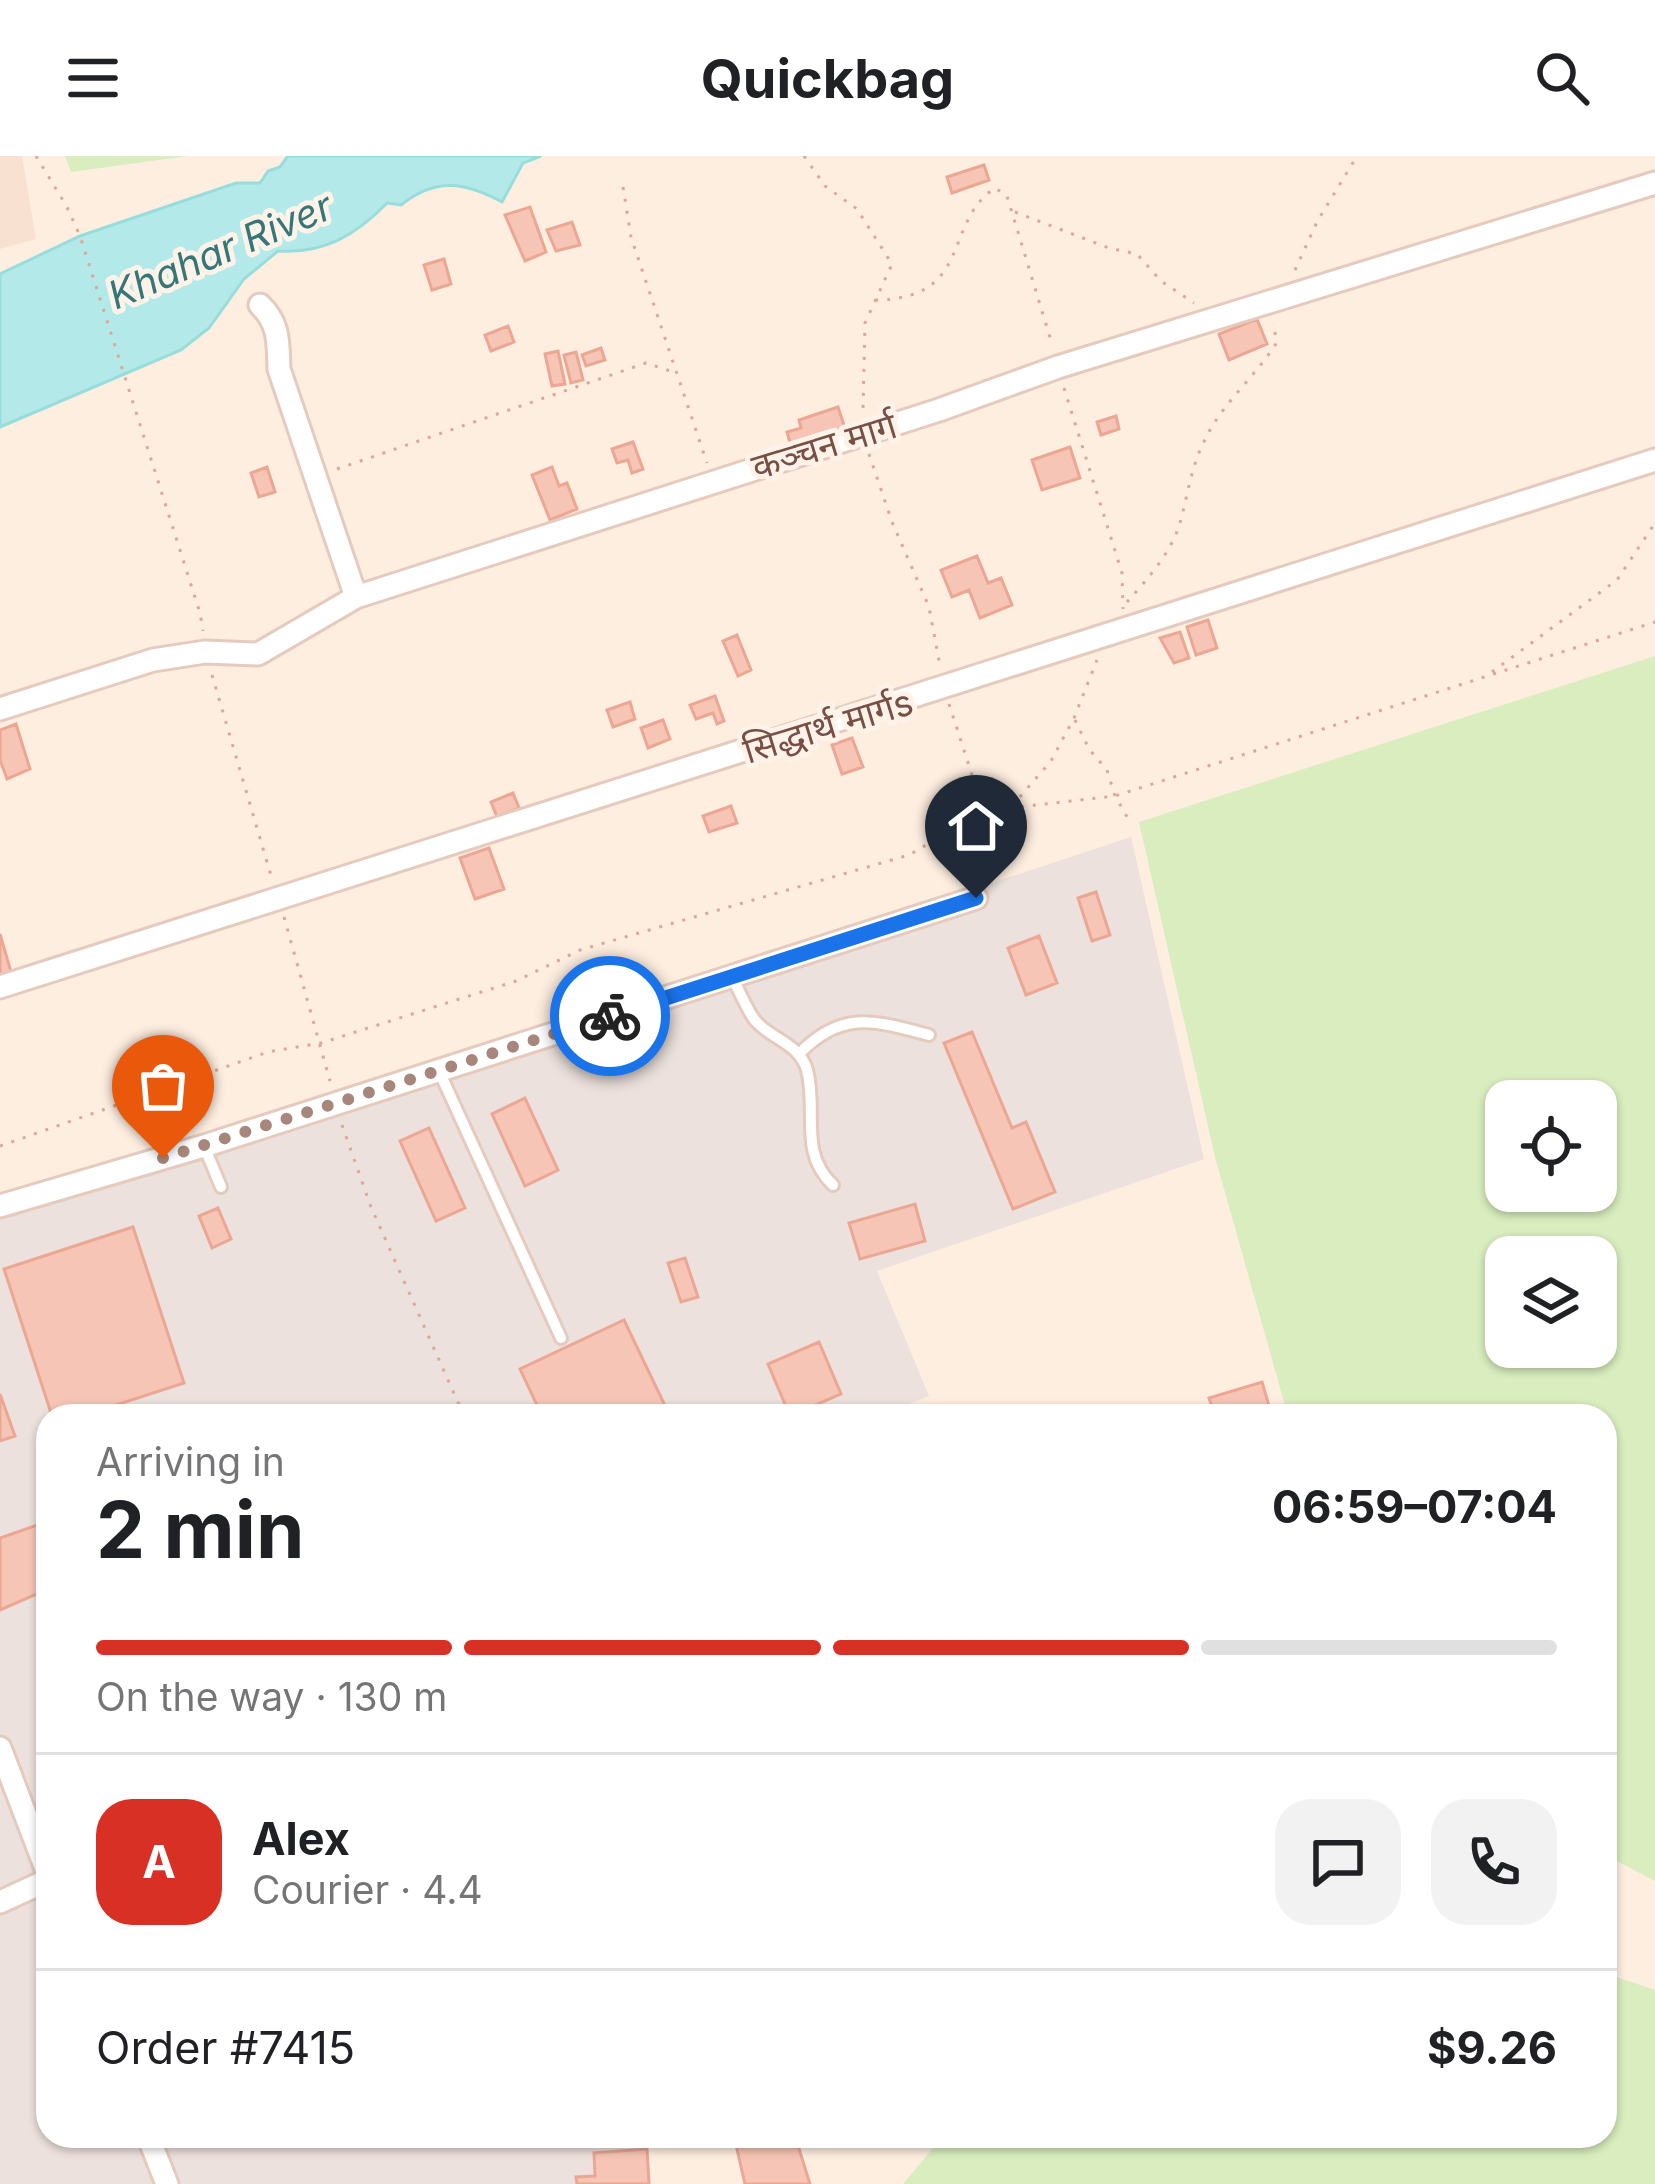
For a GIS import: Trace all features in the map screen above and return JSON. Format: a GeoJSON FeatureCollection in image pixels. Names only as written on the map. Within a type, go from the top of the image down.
{"type":"FeatureCollection","features":[{"type":"Feature","properties":{"kind":"street","name":"कञ्चन मार्ग"},"geometry":{"type":"LineString","coordinates":[[0,709],[153,660],[205,652],[258,654],[356,597],[939,410],[1058,367],[1655,183]]}},
{"type":"Feature","properties":{"kind":"street"},"geometry":{"type":"LineString","coordinates":[[260,305],[270,314],[280,340],[279,369],[356,597]]}},
{"type":"Feature","properties":{"kind":"street","name":"सिद्धार्थ मार्गs"},"geometry":{"type":"LineString","coordinates":[[0,987],[1655,460]]}},
{"type":"Feature","properties":{"kind":"street"},"geometry":{"type":"LineString","coordinates":[[0,1206],[204,1146],[976,898]]}},
{"type":"Feature","properties":{"kind":"street"},"geometry":{"type":"LineString","coordinates":[[0,1748],[36,1844]]}},
{"type":"Feature","properties":{"kind":"street"},"geometry":{"type":"LineString","coordinates":[[0,1902],[36,1882]]}},
{"type":"Feature","properties":{"kind":"street"},"geometry":{"type":"LineString","coordinates":[[153,2148],[167,2184]]}},
{"type":"Feature","properties":{"kind":"lane"},"geometry":{"type":"LineString","coordinates":[[732,977],[756,1023],[799,1054],[807,1070],[810,1139],[817,1170],[832,1185]]}},
{"type":"Feature","properties":{"kind":"lane"},"geometry":{"type":"LineString","coordinates":[[799,1054],[818,1037],[856,1020],[929,1035]]}},
{"type":"Feature","properties":{"kind":"lane"},"geometry":{"type":"LineString","coordinates":[[439,1070],[561,1338]]}},
{"type":"Feature","properties":{"kind":"lane"},"geometry":{"type":"LineString","coordinates":[[204,1146],[221,1187]]}},
{"type":"Feature","properties":{"kind":"path"},"geometry":{"type":"LineString","coordinates":[[36,156],[80,236],[124,374]]}},
{"type":"Feature","properties":{"kind":"path"},"geometry":{"type":"LineString","coordinates":[[804,156],[825,186],[857,209],[892,264],[866,323],[862,434],[892,522],[929,607],[944,689],[984,811]]}},
{"type":"Feature","properties":{"kind":"path"},"geometry":{"type":"LineString","coordinates":[[1011,808],[1051,761],[1125,604],[1178,530],[1202,444],[1245,379],[1261,368],[1277,342],[1268,303],[1289,284],[1317,222],[1357,156]]}},
{"type":"Feature","properties":{"kind":"path"},"geometry":{"type":"LineString","coordinates":[[623,187],[631,237],[696,438],[715,481]]}},
{"type":"Feature","properties":{"kind":"path"},"geometry":{"type":"LineString","coordinates":[[875,300],[914,297],[946,270],[986,194],[995,188],[1007,196],[1122,573],[1125,604]]}},
{"type":"Feature","properties":{"kind":"path"},"geometry":{"type":"LineString","coordinates":[[1012,211],[1137,254],[1180,296],[1223,317]]}},
{"type":"Feature","properties":{"kind":"path"},"geometry":{"type":"LineString","coordinates":[[315,476],[646,363],[676,373]]}},
{"type":"Feature","properties":{"kind":"path"},"geometry":{"type":"LineString","coordinates":[[1485,676],[1617,580],[1655,524]]}},
{"type":"Feature","properties":{"kind":"path"},"geometry":{"type":"LineString","coordinates":[[0,1146],[268,1052],[321,1043],[516,981],[580,950],[909,855],[984,811],[1114,796],[1655,622]]}},
{"type":"Feature","properties":{"kind":"path"},"geometry":{"type":"LineString","coordinates":[[1074,718],[1107,770],[1114,796],[1130,822]]}},
{"type":"Feature","properties":{"kind":"shaded area"},"geometry":{"type":"Polygon","coordinates":[[[0,156],[22,156],[36,239],[0,249],[0,156]]]}},
{"type":"Feature","properties":{"kind":"shaded area"},"geometry":{"type":"Polygon","coordinates":[[[1131,837],[1204,1159],[877,1271],[929,1396],[909,1404],[36,1404],[36,2148],[648,2148],[651,2184],[0,2184],[0,1211],[1131,837]]]}},
{"type":"Feature","properties":{"kind":"green space"},"geometry":{"type":"Polygon","coordinates":[[[65,156],[188,156],[71,172],[65,156]]]}},
{"type":"Feature","properties":{"kind":"green space"},"geometry":{"type":"Polygon","coordinates":[[[1655,656],[1655,1881],[1617,1861],[1617,1404],[1285,1404],[1215,1157],[1139,822],[1655,656]]]}},
{"type":"Feature","properties":{"kind":"green space"},"geometry":{"type":"Polygon","coordinates":[[[1617,1977],[1655,1990],[1655,2184],[903,2184],[933,2148],[1617,2148],[1617,1977]]]}},
{"type":"Feature","properties":{"kind":"water","name":"Khahar River"},"geometry":{"type":"Polygon","coordinates":[[[288,156],[541,156],[523,163],[502,202],[476,190],[439,186],[401,205],[387,203],[325,246],[278,251],[244,279],[209,328],[181,350],[0,427],[0,274],[80,236],[236,183],[260,183],[288,156]]]}},
{"type":"Feature","properties":{"kind":"building"},"geometry":{"type":"Polygon","coordinates":[[[984,165],[989,180],[952,193],[947,177],[984,165]]]}},
{"type":"Feature","properties":{"kind":"building"},"geometry":{"type":"Polygon","coordinates":[[[530,207],[546,252],[525,261],[505,215],[530,207]]]}},
{"type":"Feature","properties":{"kind":"building"},"geometry":{"type":"Polygon","coordinates":[[[572,222],[580,245],[556,251],[547,230],[572,222]]]}},
{"type":"Feature","properties":{"kind":"building"},"geometry":{"type":"Polygon","coordinates":[[[444,259],[451,284],[432,290],[424,265],[444,259]]]}},
{"type":"Feature","properties":{"kind":"building"},"geometry":{"type":"Polygon","coordinates":[[[1257,319],[1267,344],[1229,360],[1219,334],[1257,319]]]}},
{"type":"Feature","properties":{"kind":"building"},"geometry":{"type":"Polygon","coordinates":[[[508,326],[514,342],[491,351],[485,335],[508,326]]]}},
{"type":"Feature","properties":{"kind":"building"},"geometry":{"type":"Polygon","coordinates":[[[601,348],[605,360],[586,366],[582,355],[601,348]]]}},
{"type":"Feature","properties":{"kind":"building"},"geometry":{"type":"Polygon","coordinates":[[[558,351],[565,384],[552,386],[545,354],[558,351]]]}},
{"type":"Feature","properties":{"kind":"building"},"geometry":{"type":"Polygon","coordinates":[[[576,352],[583,380],[571,383],[564,355],[576,352]]]}},
{"type":"Feature","properties":{"kind":"building"},"geometry":{"type":"Polygon","coordinates":[[[838,407],[845,428],[791,446],[787,432],[801,428],[799,420],[838,407]]]}},
{"type":"Feature","properties":{"kind":"building"},"geometry":{"type":"Polygon","coordinates":[[[1116,416],[1119,429],[1101,435],[1097,422],[1116,416]]]}},
{"type":"Feature","properties":{"kind":"building"},"geometry":{"type":"Polygon","coordinates":[[[633,442],[643,469],[632,473],[628,460],[617,463],[612,449],[633,442]]]}},
{"type":"Feature","properties":{"kind":"building"},"geometry":{"type":"Polygon","coordinates":[[[1070,447],[1080,478],[1042,490],[1032,460],[1070,447]]]}},
{"type":"Feature","properties":{"kind":"building"},"geometry":{"type":"Polygon","coordinates":[[[267,467],[275,492],[259,497],[251,473],[267,467]]]}},
{"type":"Feature","properties":{"kind":"building"},"geometry":{"type":"Polygon","coordinates":[[[552,467],[559,486],[567,483],[577,509],[550,520],[532,475],[552,467]]]}},
{"type":"Feature","properties":{"kind":"building"},"geometry":{"type":"Polygon","coordinates":[[[977,556],[988,583],[1001,578],[1012,605],[980,618],[969,590],[952,597],[941,570],[977,556]]]}},
{"type":"Feature","properties":{"kind":"building"},"geometry":{"type":"Polygon","coordinates":[[[1208,620],[1217,648],[1196,655],[1187,627],[1208,620]]]}},
{"type":"Feature","properties":{"kind":"building"},"geometry":{"type":"Polygon","coordinates":[[[1180,632],[1189,658],[1174,663],[1160,638],[1180,632]]]}},
{"type":"Feature","properties":{"kind":"building"},"geometry":{"type":"Polygon","coordinates":[[[737,635],[751,670],[738,676],[723,641],[737,635]]]}},
{"type":"Feature","properties":{"kind":"building"},"geometry":{"type":"Polygon","coordinates":[[[715,696],[724,721],[717,724],[713,713],[696,719],[690,705],[715,696]]]}},
{"type":"Feature","properties":{"kind":"building"},"geometry":{"type":"Polygon","coordinates":[[[630,702],[635,719],[613,727],[607,710],[630,702]]]}},
{"type":"Feature","properties":{"kind":"building"},"geometry":{"type":"Polygon","coordinates":[[[663,720],[670,739],[648,748],[641,728],[663,720]]]}},
{"type":"Feature","properties":{"kind":"building"},"geometry":{"type":"Polygon","coordinates":[[[16,724],[30,769],[7,779],[0,760],[0,730],[16,724]]]}},
{"type":"Feature","properties":{"kind":"building"},"geometry":{"type":"Polygon","coordinates":[[[852,738],[863,767],[842,774],[832,745],[852,738]]]}},
{"type":"Feature","properties":{"kind":"building"},"geometry":{"type":"Polygon","coordinates":[[[513,793],[519,808],[497,817],[491,802],[513,793]]]}},
{"type":"Feature","properties":{"kind":"building"},"geometry":{"type":"Polygon","coordinates":[[[731,806],[737,823],[709,832],[703,816],[731,806]]]}},
{"type":"Feature","properties":{"kind":"building"},"geometry":{"type":"Polygon","coordinates":[[[489,848],[504,889],[475,899],[460,858],[489,848]]]}},
{"type":"Feature","properties":{"kind":"building"},"geometry":{"type":"Polygon","coordinates":[[[1096,892],[1110,935],[1092,941],[1078,898],[1096,892]]]}},
{"type":"Feature","properties":{"kind":"building"},"geometry":{"type":"Polygon","coordinates":[[[0,934],[14,982],[0,985],[0,934]]]}},
{"type":"Feature","properties":{"kind":"building"},"geometry":{"type":"Polygon","coordinates":[[[1039,936],[1057,983],[1026,995],[1008,948],[1039,936]]]}},
{"type":"Feature","properties":{"kind":"building"},"geometry":{"type":"Polygon","coordinates":[[[972,1032],[1012,1128],[1026,1122],[1055,1192],[1013,1209],[944,1043],[972,1032]]]}},
{"type":"Feature","properties":{"kind":"building"},"geometry":{"type":"Polygon","coordinates":[[[525,1098],[558,1170],[525,1186],[492,1114],[525,1098]]]}},
{"type":"Feature","properties":{"kind":"building"},"geometry":{"type":"Polygon","coordinates":[[[429,1128],[465,1208],[436,1221],[400,1141],[429,1128]]]}},
{"type":"Feature","properties":{"kind":"building"},"geometry":{"type":"Polygon","coordinates":[[[915,1204],[925,1241],[860,1259],[849,1223],[915,1204]]]}},
{"type":"Feature","properties":{"kind":"building"},"geometry":{"type":"Polygon","coordinates":[[[218,1208],[231,1239],[212,1248],[199,1216],[218,1208]]]}},
{"type":"Feature","properties":{"kind":"building"},"geometry":{"type":"Polygon","coordinates":[[[133,1227],[184,1383],[119,1404],[48,1404],[4,1269],[133,1227]]]}},
{"type":"Feature","properties":{"kind":"building"},"geometry":{"type":"Polygon","coordinates":[[[685,1258],[698,1297],[681,1302],[668,1263],[685,1258]]]}},
{"type":"Feature","properties":{"kind":"building"},"geometry":{"type":"Polygon","coordinates":[[[624,1320],[664,1404],[536,1404],[520,1369],[624,1320]]]}},
{"type":"Feature","properties":{"kind":"building"},"geometry":{"type":"Polygon","coordinates":[[[819,1342],[841,1394],[818,1404],[785,1404],[768,1364],[819,1342]]]}},
{"type":"Feature","properties":{"kind":"building"},"geometry":{"type":"Polygon","coordinates":[[[1262,1382],[1268,1404],[1211,1404],[1209,1398],[1262,1382]]]}},
{"type":"Feature","properties":{"kind":"building"},"geometry":{"type":"Polygon","coordinates":[[[0,1394],[15,1436],[0,1441],[0,1394]]]}},
{"type":"Feature","properties":{"kind":"building"},"geometry":{"type":"Polygon","coordinates":[[[36,1525],[36,1594],[0,1610],[0,1538],[36,1525]]]}},
{"type":"Feature","properties":{"kind":"building"},"geometry":{"type":"Polygon","coordinates":[[[737,2148],[799,2148],[810,2184],[745,2184],[737,2148]]]}},
{"type":"Feature","properties":{"kind":"building"},"geometry":{"type":"Polygon","coordinates":[[[647,2149],[649,2184],[577,2184],[576,2177],[595,2176],[594,2153],[647,2149]]]}},
{"type":"Feature","properties":{"kind":"way so far"},"geometry":{"type":"LineString","coordinates":[[163,1158],[610,1016]]}},
{"type":"Feature","properties":{"kind":"route"},"geometry":{"type":"LineString","coordinates":[[610,1016],[976,898]]}}]}
